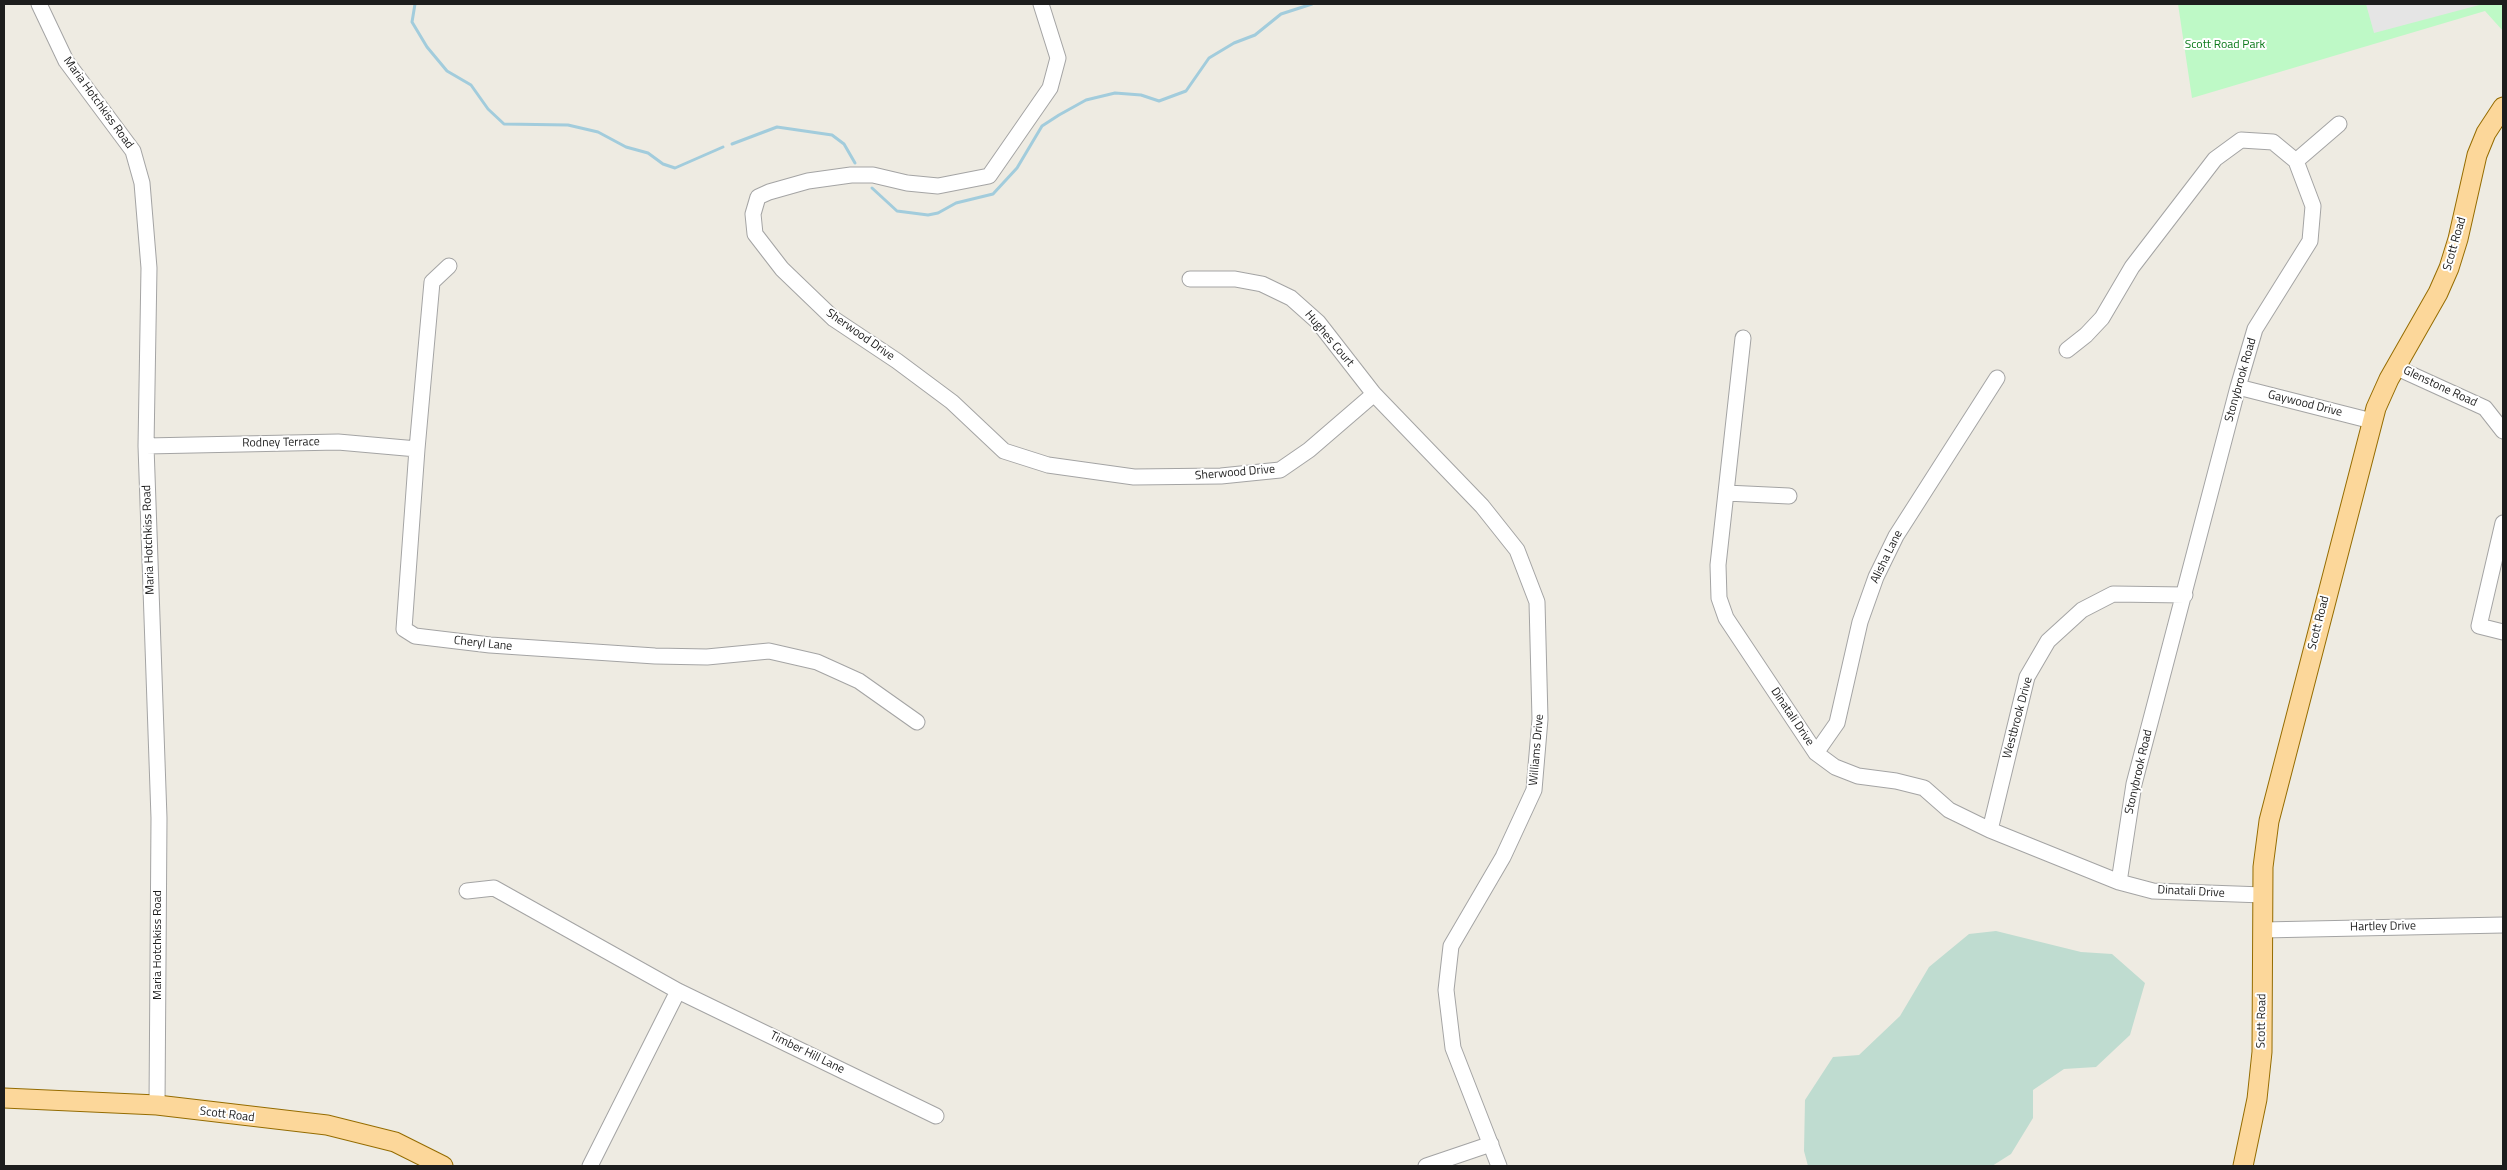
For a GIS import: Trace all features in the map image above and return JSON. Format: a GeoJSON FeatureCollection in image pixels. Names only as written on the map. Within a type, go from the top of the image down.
{"type":"FeatureCollection","features":[{"type":"Feature","properties":{"kind":"main road","name":"Scott Road"},"geometry":{"type":"LineString","coordinates":[[2244,1166],[2260,1076],[2263,1025],[2263,854],[2269,821],[2372,421],[2395,367],[2438,293],[2449,268],[2458,240],[2478,155],[2489,128],[2503,107]]}},
{"type":"Feature","properties":{"kind":"main road","name":"Scott Road"},"geometry":{"type":"LineString","coordinates":[[4,1098],[157,1106],[327,1125],[395,1142],[443,1166]]}},
{"type":"Feature","properties":{"kind":"street","name":"Maria Hotchkiss Road"},"geometry":{"type":"LineString","coordinates":[[39,4],[66,61],[133,151],[142,183],[149,268],[146,446],[159,818],[157,1106]]}},
{"type":"Feature","properties":{"kind":"street","name":"Sherwood Drive"},"geometry":{"type":"LineString","coordinates":[[1042,4],[1058,58],[1050,88],[988,176],[938,186],[907,183],[874,175],[851,175],[808,181],[769,192],[758,197],[753,214],[755,234],[782,269],[834,319],[896,360],[952,402],[1004,451],[1048,464],[1134,477],[1220,476],[1280,470],[1309,450],[1374,394]]}},
{"type":"Feature","properties":{"kind":"street"},"geometry":{"type":"LineString","coordinates":[[2296,161],[2339,124]]}},
{"type":"Feature","properties":{"kind":"street","name":"Stonybrook Road"},"geometry":{"type":"LineString","coordinates":[[2067,350],[2086,335],[2102,318],[2132,267],[2215,159],[2241,140],[2273,142],[2296,161],[2313,206],[2310,241],[2255,329],[2238,387],[2134,784],[2119,882]]}},
{"type":"Feature","properties":{"kind":"street","name":"Cheryl Lane"},"geometry":{"type":"LineString","coordinates":[[449,266],[432,282],[416,449],[404,629],[415,636],[490,645],[655,656],[707,657],[769,651],[817,662],[859,680],[917,722]]}},
{"type":"Feature","properties":{"kind":"street","name":"Hughes Court"},"geometry":{"type":"LineString","coordinates":[[1190,279],[1235,279],[1253,282],[1291,298],[1318,322],[1374,394]]}},
{"type":"Feature","properties":{"kind":"street","name":"Dinatali Drive"},"geometry":{"type":"LineString","coordinates":[[1743,338],[1718,565],[1719,598],[1726,618],[1816,753],[1835,767],[1858,776],[1896,781],[1924,788],[1949,810],[1990,830],[2119,882],[2153,891],[2263,895]]}},
{"type":"Feature","properties":{"kind":"street","name":"Glenstone Road"},"geometry":{"type":"LineString","coordinates":[[2395,367],[2485,408],[2503,431]]}},
{"type":"Feature","properties":{"kind":"street","name":"Alisha Lane"},"geometry":{"type":"LineString","coordinates":[[1816,753],[1837,723],[1860,622],[1876,577],[1896,536],[1997,378]]}},
{"type":"Feature","properties":{"kind":"street","name":"Gaywood Drive"},"geometry":{"type":"LineString","coordinates":[[2238,387],[2372,421]]}},
{"type":"Feature","properties":{"kind":"street","name":"Williams Drive"},"geometry":{"type":"LineString","coordinates":[[1374,394],[1482,506],[1517,550],[1537,602],[1540,719],[1534,790],[1503,857],[1451,946],[1446,990],[1453,1048],[1499,1166]]}},
{"type":"Feature","properties":{"kind":"street","name":"Rodney Terrace"},"geometry":{"type":"LineString","coordinates":[[146,446],[338,442],[416,449]]}},
{"type":"Feature","properties":{"kind":"street"},"geometry":{"type":"LineString","coordinates":[[1726,493],[1789,496]]}},
{"type":"Feature","properties":{"kind":"street"},"geometry":{"type":"LineString","coordinates":[[2503,523],[2478,626],[2503,632]]}},
{"type":"Feature","properties":{"kind":"street","name":"Westbrook Drive"},"geometry":{"type":"LineString","coordinates":[[1990,830],[2028,676],[2048,640],[2082,610],[2113,594],[2185,595]]}},
{"type":"Feature","properties":{"kind":"street","name":"Timber Hill Lane"},"geometry":{"type":"LineString","coordinates":[[467,891],[494,888],[678,991],[936,1116]]}},
{"type":"Feature","properties":{"kind":"street","name":"Hartley Drive"},"geometry":{"type":"LineString","coordinates":[[2263,930],[2503,925]]}},
{"type":"Feature","properties":{"kind":"street"},"geometry":{"type":"LineString","coordinates":[[590,1166],[678,991]]}},
{"type":"Feature","properties":{"kind":"street"},"geometry":{"type":"LineString","coordinates":[[1426,1166],[1491,1144]]}},
{"type":"Feature","properties":{"kind":"green space","name":"Scott Road Park"},"geometry":{"type":"Polygon","coordinates":[[[2178,4],[2503,4],[2503,31],[2485,11],[2192,98],[2178,4]]]}},
{"type":"Feature","properties":{"kind":"green space"},"geometry":{"type":"Polygon","coordinates":[[[1996,931],[2081,952],[2112,954],[2145,983],[2130,1035],[2096,1067],[2064,1069],[2033,1090],[2033,1118],[2011,1154],[1992,1166],[1808,1166],[1804,1151],[1805,1100],[1833,1057],[1859,1055],[1900,1016],[1929,967],[1969,934],[1996,931]]]}},
{"type":"Feature","properties":{"kind":"shaded area"},"geometry":{"type":"Polygon","coordinates":[[[2366,4],[2483,4],[2374,33],[2366,4]]]}},
{"type":"Feature","properties":{"kind":"waterway"},"geometry":{"type":"LineString","coordinates":[[415,4],[412,22],[427,47],[447,71],[471,85],[488,109],[504,124],[568,125],[598,132],[626,147],[648,153],[663,164],[675,168],[723,147]]}},
{"type":"Feature","properties":{"kind":"waterway"},"geometry":{"type":"LineString","coordinates":[[872,188],[897,211],[928,215],[938,213],[956,203],[993,194],[1017,168],[1042,126],[1059,115],[1086,100],[1115,93],[1141,95],[1159,101],[1186,91],[1209,58],[1234,43],[1255,35],[1281,14],[1312,4]]}},
{"type":"Feature","properties":{"kind":"waterway"},"geometry":{"type":"LineString","coordinates":[[732,144],[777,127],[832,135],[844,144],[855,163]]}}]}
